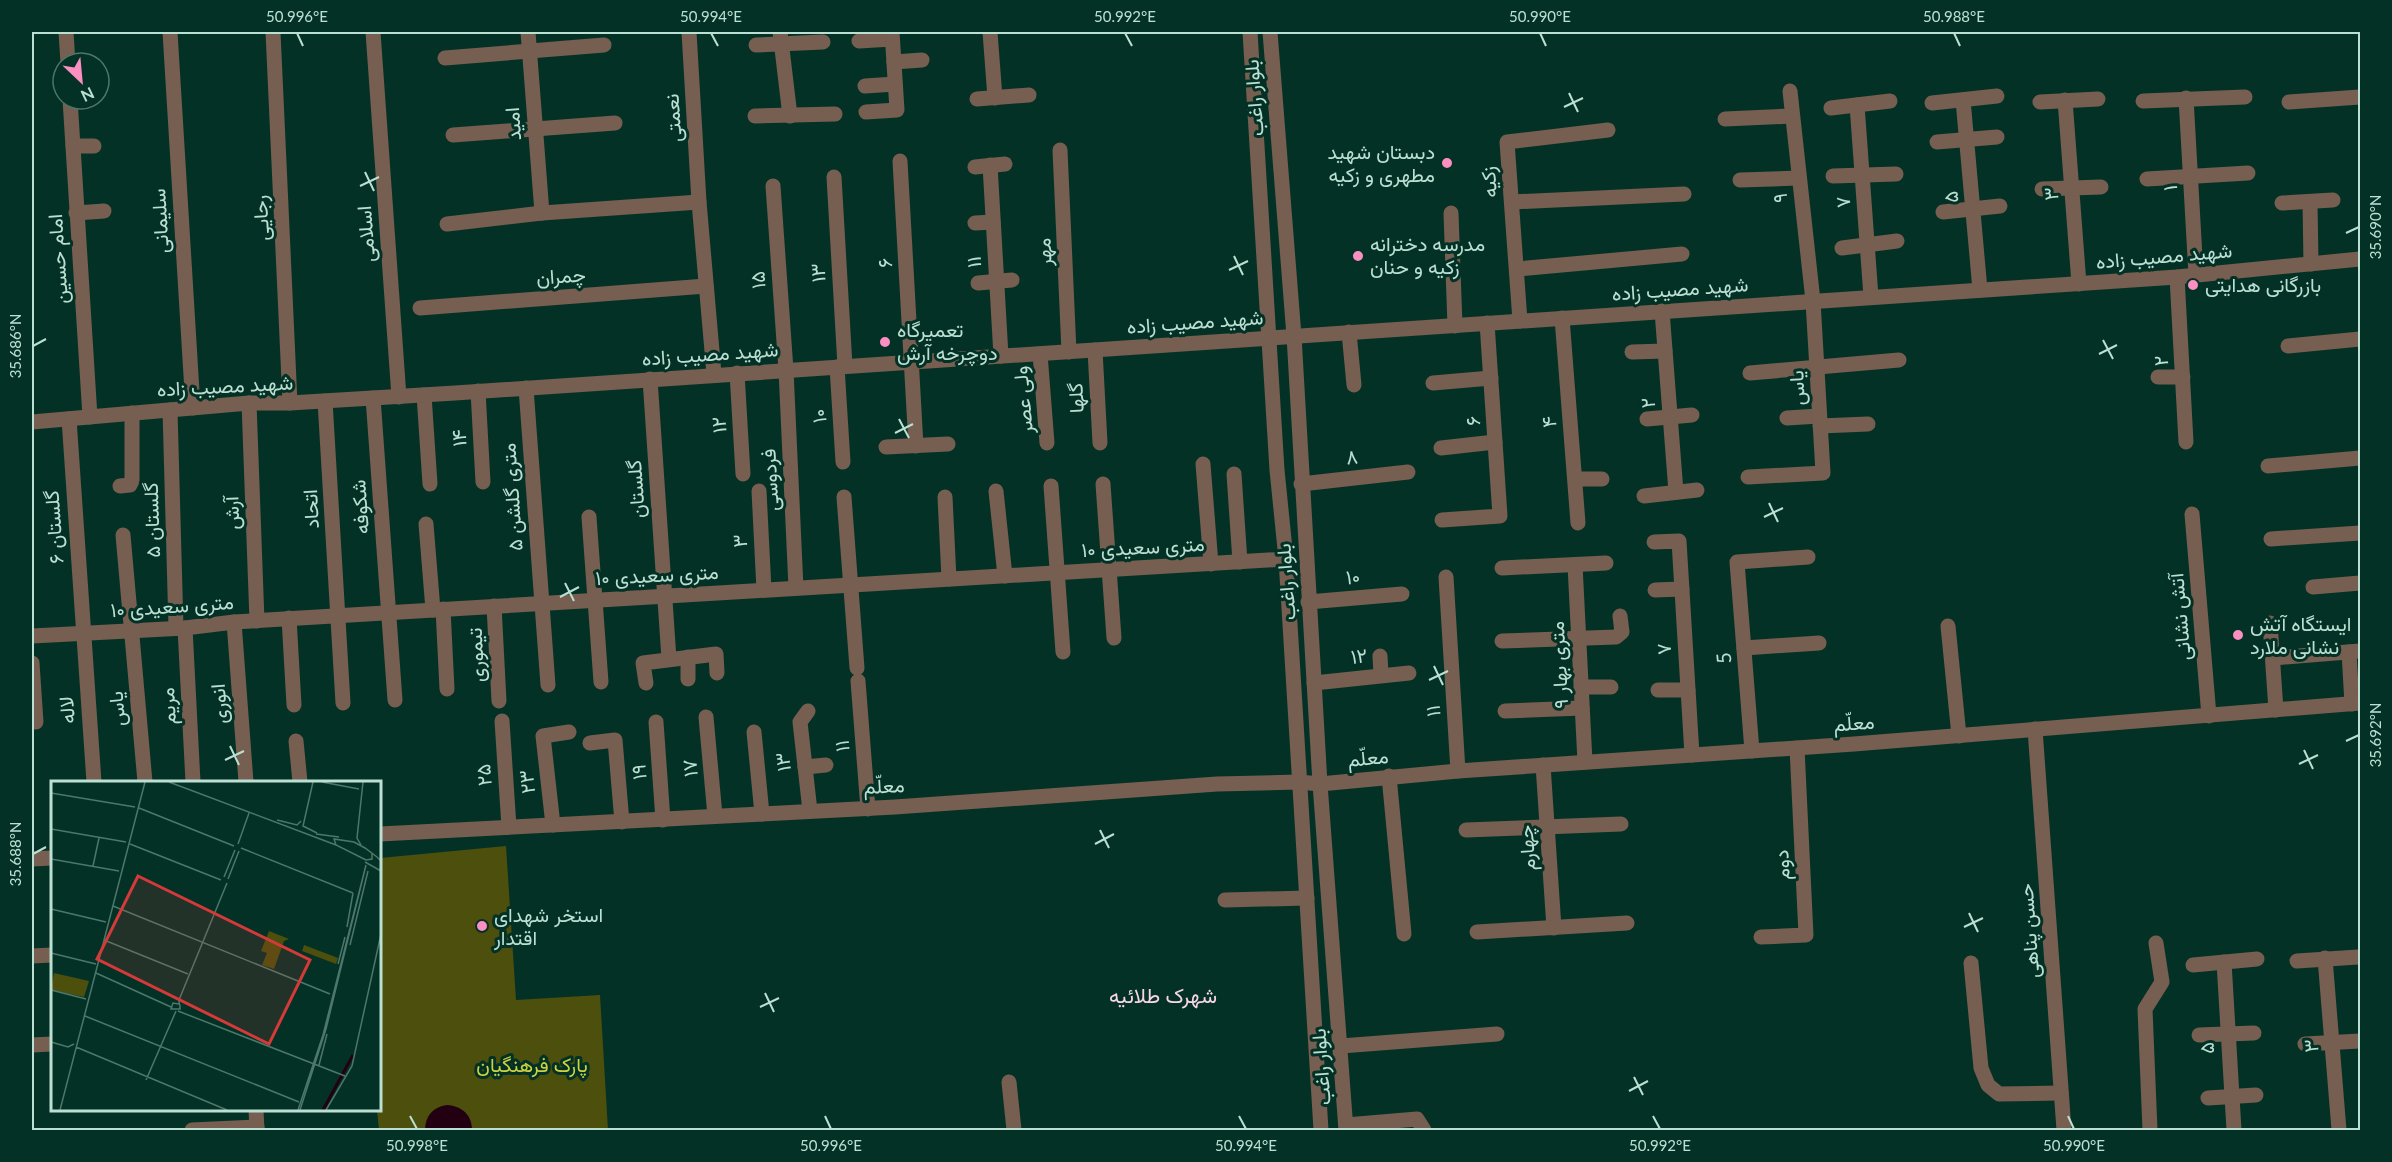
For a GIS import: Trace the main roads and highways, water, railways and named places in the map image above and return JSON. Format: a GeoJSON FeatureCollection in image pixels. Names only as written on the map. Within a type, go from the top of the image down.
{"type":"FeatureCollection","features":[{"type":"Feature","properties":{"kind":"place","name":"دبستان شهید مطهری و زکیه"},"geometry":{"type":"Point","coordinates":[1447,163]}},
{"type":"Feature","properties":{"kind":"place","name":"مدرسه دخترانه زکیه و حنان"},"geometry":{"type":"Point","coordinates":[1358,256]}},
{"type":"Feature","properties":{"kind":"place","name":"بازرگانی هدایتی"},"geometry":{"type":"Point","coordinates":[2193,285]}},
{"type":"Feature","properties":{"kind":"place","name":"تعمیرگاه دوچرخه آرش"},"geometry":{"type":"Point","coordinates":[885,342]}},
{"type":"Feature","properties":{"kind":"place","name":"ایستگاه آتش نشانی ملارد"},"geometry":{"type":"Point","coordinates":[2238,635]}},
{"type":"Feature","properties":{"kind":"place","name":"استخر شهدای اقتدار"},"geometry":{"type":"Point","coordinates":[482,926]}},
{"type":"Feature","properties":{"kind":"district","name":"شهرک طلائیه"},"geometry":{"type":"Point","coordinates":[1163,996]}},
{"type":"Feature","properties":{"kind":"park label","name":"پارک فرهنگیان"},"geometry":{"type":"Point","coordinates":[532,1065]}}]}
